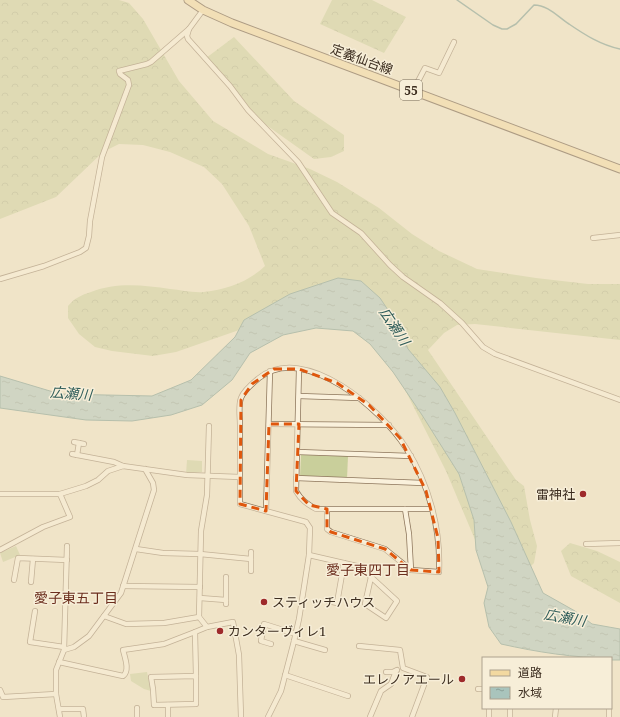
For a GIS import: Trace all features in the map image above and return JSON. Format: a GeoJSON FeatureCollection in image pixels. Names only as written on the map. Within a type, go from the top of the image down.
{"type":"FeatureCollection","features":[{"type":"Feature","properties":{"kind":"main road","name":"定義仙台線"},"geometry":{"type":"LineString","coordinates":[[188,0],[203,10],[232,23],[620,169]]}},
{"type":"Feature","properties":{"kind":"street"},"geometry":{"type":"LineString","coordinates":[[0,279],[44,266],[80,252],[86,248],[102,157],[129,85],[128,80],[120,74],[119,71],[151,62],[189,29],[203,10]]}},
{"type":"Feature","properties":{"kind":"street"},"geometry":{"type":"LineString","coordinates":[[189,29],[187,34],[188,40],[230,86],[248,110],[298,162],[332,213],[361,233],[403,278],[440,303],[462,323],[483,347],[495,354],[620,400]]}},
{"type":"Feature","properties":{"kind":"street"},"geometry":{"type":"LineString","coordinates":[[413,91],[425,68],[439,73],[454,42]]}},
{"type":"Feature","properties":{"kind":"street"},"geometry":{"type":"LineString","coordinates":[[592,238],[620,235]]}},
{"type":"Feature","properties":{"kind":"street"},"geometry":{"type":"LineString","coordinates":[[268,717],[281,691],[296,634],[309,555],[310,528],[306,522],[240,504],[240,400],[252,384],[270,371],[285,367],[299,369],[315,373],[337,383],[359,398],[389,425],[400,438],[411,456],[423,483],[432,509],[438,538],[439,572],[411,570],[385,549],[331,532],[327,529],[327,509]]}},
{"type":"Feature","properties":{"kind":"street"},"geometry":{"type":"LineString","coordinates":[[299,369],[299,424],[296,491],[302,500],[316,509],[432,509]]}},
{"type":"Feature","properties":{"kind":"street"},"geometry":{"type":"LineString","coordinates":[[266,512],[270,371]]}},
{"type":"Feature","properties":{"kind":"street"},"geometry":{"type":"LineString","coordinates":[[299,396],[359,398]]}},
{"type":"Feature","properties":{"kind":"street"},"geometry":{"type":"LineString","coordinates":[[269,424],[389,425]]}},
{"type":"Feature","properties":{"kind":"street"},"geometry":{"type":"LineString","coordinates":[[208,627],[199,617],[201,531],[207,495],[209,426]]}},
{"type":"Feature","properties":{"kind":"street"},"geometry":{"type":"LineString","coordinates":[[79,443],[74,455],[114,462],[123,466],[187,475],[240,477]]}},
{"type":"Feature","properties":{"kind":"street"},"geometry":{"type":"LineString","coordinates":[[298,452],[411,456]]}},
{"type":"Feature","properties":{"kind":"street"},"geometry":{"type":"LineString","coordinates":[[0,494],[60,494],[86,486],[98,480],[108,471],[123,466]]}},
{"type":"Feature","properties":{"kind":"street"},"geometry":{"type":"LineString","coordinates":[[35,611],[30,642],[64,648],[74,647],[88,636],[104,616],[121,593],[154,490],[153,483],[145,469]]}},
{"type":"Feature","properties":{"kind":"street"},"geometry":{"type":"LineString","coordinates":[[296,478],[423,483]]}},
{"type":"Feature","properties":{"kind":"street"},"geometry":{"type":"LineString","coordinates":[[0,550],[43,527],[70,517],[60,494]]}},
{"type":"Feature","properties":{"kind":"street"},"geometry":{"type":"LineString","coordinates":[[405,509],[409,534],[411,570]]}},
{"type":"Feature","properties":{"kind":"street"},"geometry":{"type":"LineString","coordinates":[[586,544],[620,543]]}},
{"type":"Feature","properties":{"kind":"street"},"geometry":{"type":"LineString","coordinates":[[60,717],[56,694],[56,670],[64,648],[67,546]]}},
{"type":"Feature","properties":{"kind":"street"},"geometry":{"type":"LineString","coordinates":[[136,548],[163,553],[200,554],[251,559]]}},
{"type":"Feature","properties":{"kind":"street"},"geometry":{"type":"LineString","coordinates":[[251,552],[251,571]]}},
{"type":"Feature","properties":{"kind":"street"},"geometry":{"type":"LineString","coordinates":[[309,555],[361,567],[397,601],[386,618],[365,604],[371,577]]}},
{"type":"Feature","properties":{"kind":"street"},"geometry":{"type":"LineString","coordinates":[[14,580],[18,558],[67,560]]}},
{"type":"Feature","properties":{"kind":"street"},"geometry":{"type":"LineString","coordinates":[[30,582],[33,559]]}},
{"type":"Feature","properties":{"kind":"street"},"geometry":{"type":"LineString","coordinates":[[328,601],[338,602],[344,563]]}},
{"type":"Feature","properties":{"kind":"street"},"geometry":{"type":"LineString","coordinates":[[200,598],[226,602],[226,577]]}},
{"type":"Feature","properties":{"kind":"street"},"geometry":{"type":"LineString","coordinates":[[123,586],[200,587]]}},
{"type":"Feature","properties":{"kind":"street"},"geometry":{"type":"LineString","coordinates":[[104,616],[126,624],[164,623],[199,617]]}},
{"type":"Feature","properties":{"kind":"street"},"geometry":{"type":"LineString","coordinates":[[59,662],[123,676],[126,674],[127,670],[124,650],[164,644],[176,638],[208,627],[233,622],[239,655],[241,717]]}},
{"type":"Feature","properties":{"kind":"street"},"geometry":{"type":"LineString","coordinates":[[271,644],[261,641],[264,624],[296,634]]}},
{"type":"Feature","properties":{"kind":"street"},"geometry":{"type":"LineString","coordinates":[[195,632],[196,676],[196,704],[154,705],[153,689],[150,677],[196,676]]}},
{"type":"Feature","properties":{"kind":"street"},"geometry":{"type":"LineString","coordinates":[[294,641],[325,650]]}},
{"type":"Feature","properties":{"kind":"street"},"geometry":{"type":"LineString","coordinates":[[359,646],[400,650],[403,668]]}},
{"type":"Feature","properties":{"kind":"street"},"geometry":{"type":"LineString","coordinates":[[386,672],[393,672],[403,668],[427,677],[412,717]]}},
{"type":"Feature","properties":{"kind":"street"},"geometry":{"type":"LineString","coordinates":[[370,717],[381,691],[391,684],[396,671]]}},
{"type":"Feature","properties":{"kind":"street"},"geometry":{"type":"LineString","coordinates":[[285,675],[348,696]]}},
{"type":"Feature","properties":{"kind":"street"},"geometry":{"type":"LineString","coordinates":[[0,690],[3,697],[56,694]]}},
{"type":"Feature","properties":{"kind":"street"},"geometry":{"type":"LineString","coordinates":[[168,705],[168,717]]}},
{"type":"Feature","properties":{"kind":"street"},"geometry":{"type":"LineString","coordinates":[[137,708],[137,717]]}},
{"type":"Feature","properties":{"kind":"street"},"geometry":{"type":"LineString","coordinates":[[59,709],[84,709],[84,717]]}},
{"type":"Feature","properties":{"kind":"highlighted area"},"geometry":{"type":"Polygon","coordinates":[[[274,369],[299,369],[337,383],[369,405],[400,438],[426,491],[438,538],[439,572],[411,570],[385,549],[331,532],[327,529],[327,509],[309,505],[296,491],[299,424],[269,424],[266,511],[240,504],[241,400],[252,384],[274,369]]]}},
{"type":"Feature","properties":{"kind":"green space"},"geometry":{"type":"Polygon","coordinates":[[[0,0],[119,0],[129,3],[143,19],[179,81],[213,121],[268,154],[310,169],[337,182],[379,208],[412,234],[439,251],[477,269],[588,284],[620,284],[620,340],[475,324],[457,325],[444,333],[428,350],[516,480],[524,486],[530,520],[537,546],[534,563],[526,571],[476,542],[446,471],[393,366],[363,330],[312,322],[242,329],[176,352],[153,356],[112,351],[95,347],[79,334],[68,318],[68,306],[76,299],[87,293],[110,287],[130,285],[150,286],[191,292],[204,292],[237,284],[252,276],[265,266],[249,226],[222,184],[204,167],[170,152],[143,145],[119,144],[103,152],[56,197],[0,219],[0,0]]]}},
{"type":"Feature","properties":{"kind":"green space"},"geometry":{"type":"Polygon","coordinates":[[[332,0],[372,0],[406,17],[384,53],[320,24],[332,0]]]}},
{"type":"Feature","properties":{"kind":"green space"},"geometry":{"type":"Polygon","coordinates":[[[234,37],[294,101],[344,135],[344,151],[331,157],[314,159],[262,122],[206,58],[234,37]]]}},
{"type":"Feature","properties":{"kind":"green space"},"geometry":{"type":"Polygon","coordinates":[[[301,455],[348,456],[347,479],[300,477],[301,455]]]}},
{"type":"Feature","properties":{"kind":"green space"},"geometry":{"type":"Polygon","coordinates":[[[187,460],[202,461],[202,472],[186,474],[187,460]]]}},
{"type":"Feature","properties":{"kind":"green space"},"geometry":{"type":"Polygon","coordinates":[[[570,543],[597,551],[620,562],[620,603],[571,576],[561,551],[570,543]]]}},
{"type":"Feature","properties":{"kind":"green space"},"geometry":{"type":"Polygon","coordinates":[[[16,546],[20,555],[3,562],[0,553],[16,546]]]}},
{"type":"Feature","properties":{"kind":"green space"},"geometry":{"type":"Polygon","coordinates":[[[147,672],[151,691],[144,689],[131,681],[130,674],[147,672]]]}},
{"type":"Feature","properties":{"kind":"water","name":"広瀬川"},"geometry":{"type":"Polygon","coordinates":[[[338,278],[361,281],[380,298],[392,316],[408,349],[440,387],[455,413],[511,522],[543,593],[575,611],[592,624],[620,629],[620,660],[612,660],[612,657],[583,657],[556,654],[501,644],[489,627],[484,603],[488,587],[476,550],[474,520],[459,474],[393,372],[370,344],[353,331],[316,328],[283,335],[250,353],[232,380],[202,405],[171,415],[132,421],[86,420],[0,408],[0,376],[60,394],[152,396],[191,380],[235,337],[244,320],[290,294],[338,278]]]}},
{"type":"Feature","properties":{"kind":"waterway"},"geometry":{"type":"LineString","coordinates":[[457,0],[493,25],[502,29],[507,29],[516,24],[534,5],[544,7],[593,39],[620,49]]}},
{"type":"Feature","properties":{"kind":"place","name":"雷神社"},"geometry":{"type":"Point","coordinates":[583,494]}},
{"type":"Feature","properties":{"kind":"place","name":"スティッチハウス"},"geometry":{"type":"Point","coordinates":[264,602]}},
{"type":"Feature","properties":{"kind":"place","name":"カンターヴィレ1"},"geometry":{"type":"Point","coordinates":[220,631]}},
{"type":"Feature","properties":{"kind":"place","name":"エレノアエール"},"geometry":{"type":"Point","coordinates":[462,679]}},
{"type":"Feature","properties":{"kind":"district","name":"愛子東四丁目"},"geometry":{"type":"Point","coordinates":[368,569]}},
{"type":"Feature","properties":{"kind":"district","name":"愛子東五丁目"},"geometry":{"type":"Point","coordinates":[76,597]}}]}
